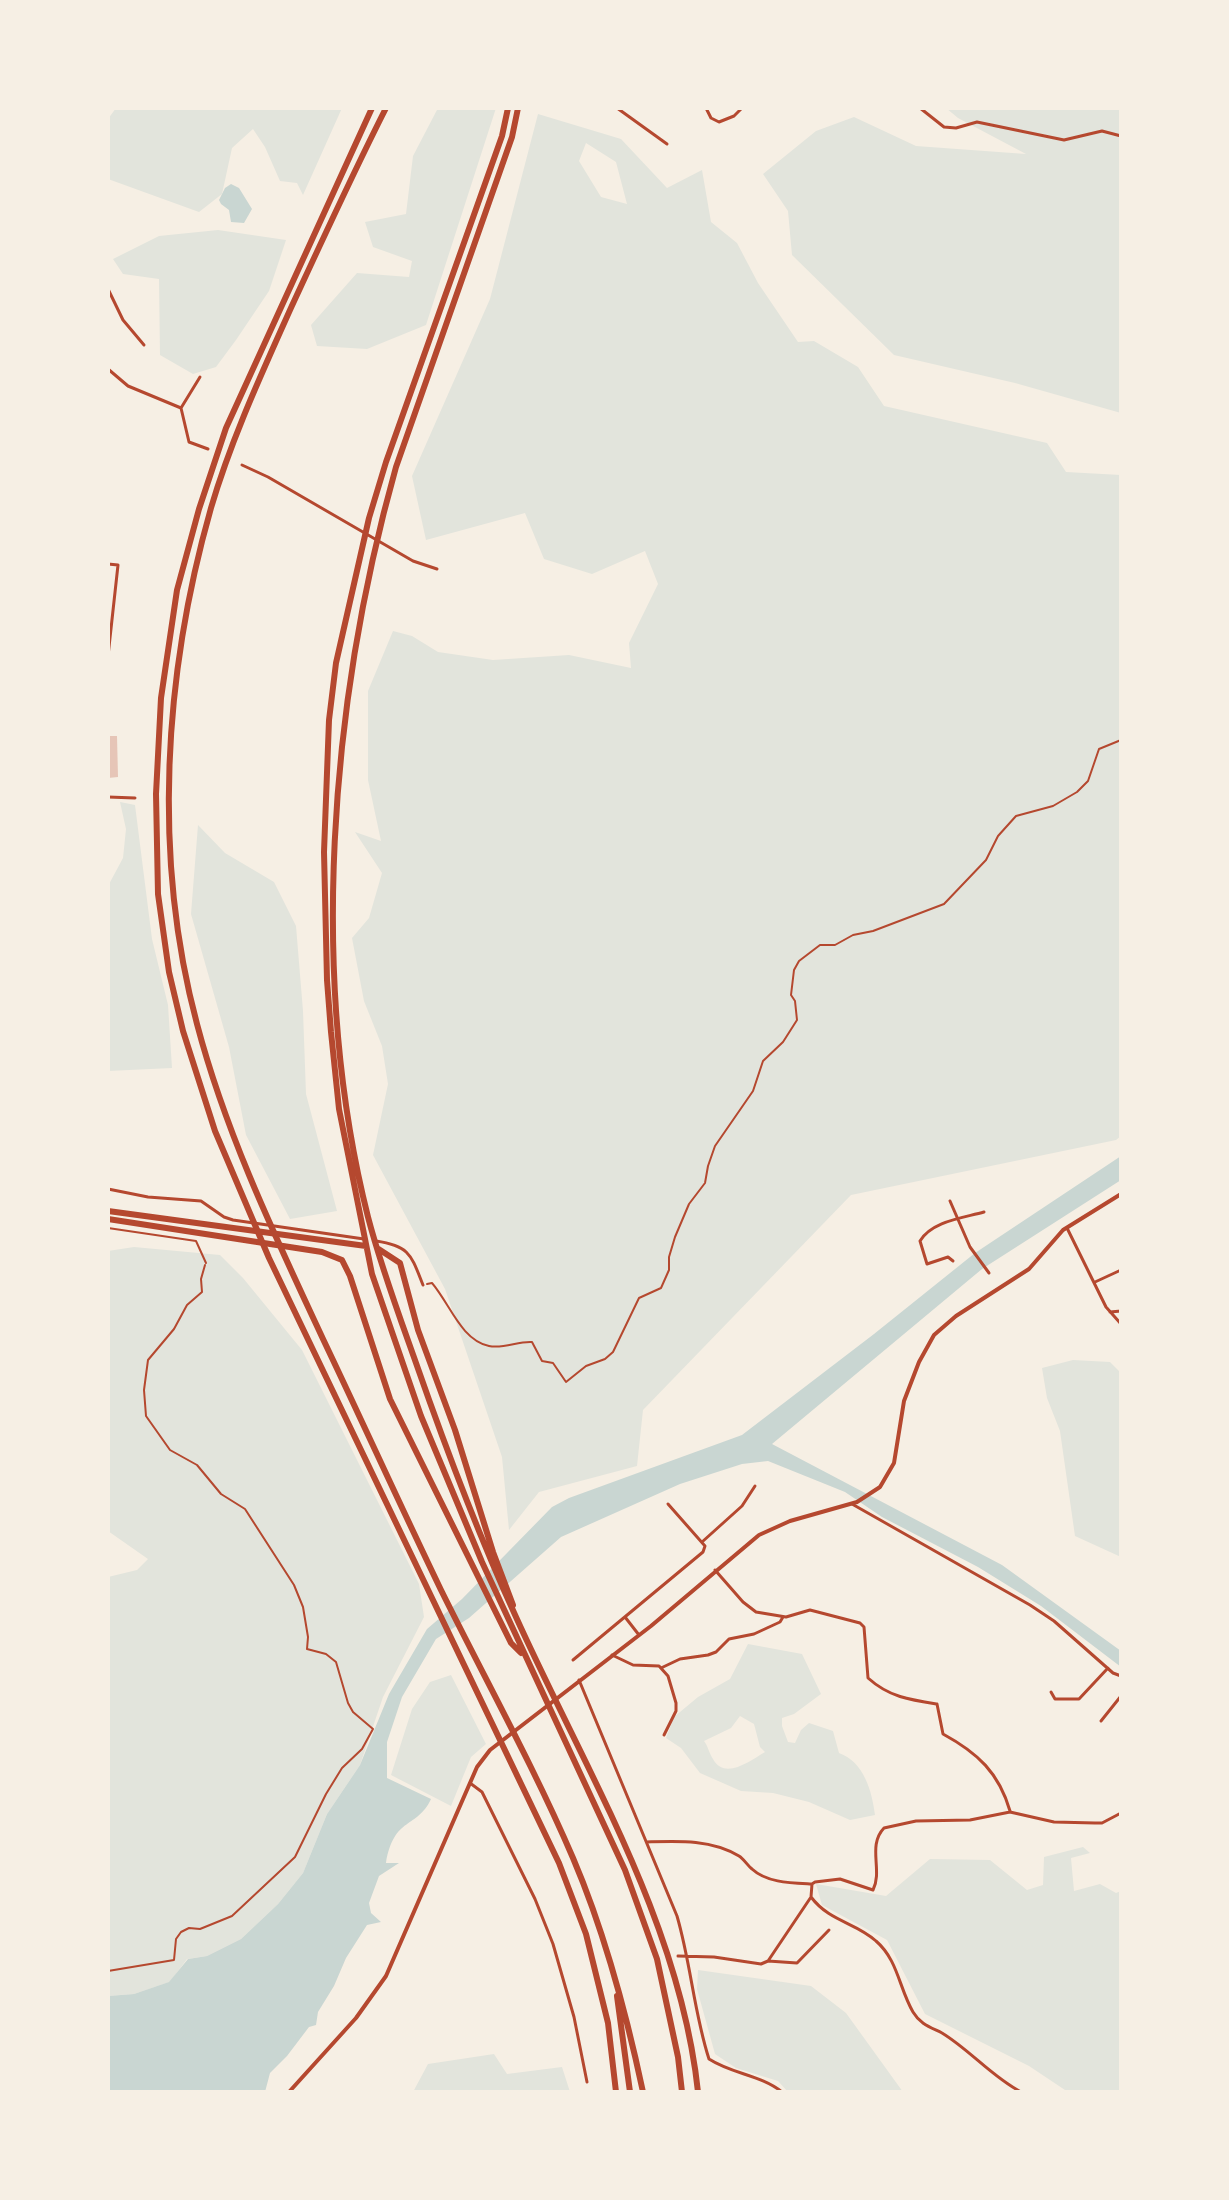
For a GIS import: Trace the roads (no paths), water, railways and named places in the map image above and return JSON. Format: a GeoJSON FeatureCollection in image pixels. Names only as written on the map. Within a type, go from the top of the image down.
{"type":"FeatureCollection","features":[{"type":"Feature","properties":{"kind":"highway"},"geometry":{"type":"LineString","coordinates":[[372,108],[226,428],[199,509],[177,590],[161,698],[156,794],[158,894],[169,972],[183,1031],[215,1131],[269,1258],[559,1863],[586,1934],[608,2023],[614,2092]]}},
{"type":"Feature","properties":{"kind":"highway"},"geometry":{"type":"LineString","coordinates":[[386,108],[236,433],[211,508],[189,597],[173,697],[169,798],[172,893],[196,1022],[227,1124],[285,1258],[573,1858],[599,1927],[628,2021],[643,2092]]}},
{"type":"Feature","properties":{"kind":"highway"},"geometry":{"type":"LineString","coordinates":[[508,108],[502,136],[386,462],[369,518],[339,648],[329,720],[324,852],[327,980],[333,1056],[358,1216],[372,1274],[421,1416],[482,1562],[625,1870],[657,1959],[669,2009],[682,2092]]}},
{"type":"Feature","properties":{"kind":"highway"},"geometry":{"type":"LineString","coordinates":[[492,1554],[446,1449],[367,1215],[340,1048],[333,929],[334,851],[345,721],[357,637],[381,520],[396,467],[512,137],[518,108]]}},
{"type":"Feature","properties":{"kind":"highway"},"geometry":{"type":"LineString","coordinates":[[108,1211],[371,1247],[380,1249],[400,1263],[418,1330],[455,1430],[492,1554],[514,1615],[632,1864],[668,1956],[686,2021],[698,2092]]}},
{"type":"Feature","properties":{"kind":"highway"},"geometry":{"type":"LineString","coordinates":[[108,1219],[322,1252],[342,1260],[390,1399],[511,1643],[526,1658]]}},
{"type":"Feature","properties":{"kind":"highway"},"geometry":{"type":"LineString","coordinates":[[599,1927],[615,1988],[630,2092]]}},
{"type":"Feature","properties":{"kind":"street"},"geometry":{"type":"LineString","coordinates":[[617,108],[667,144]]}},
{"type":"Feature","properties":{"kind":"street"},"geometry":{"type":"LineString","coordinates":[[706,108],[711,118],[719,122],[734,116],[742,108]]}},
{"type":"Feature","properties":{"kind":"street"},"geometry":{"type":"LineString","coordinates":[[920,108],[944,127],[956,128],[977,122],[1064,140],[1102,131],[1121,136]]}},
{"type":"Feature","properties":{"kind":"street"},"geometry":{"type":"LineString","coordinates":[[108,289],[123,320],[144,345]]}},
{"type":"Feature","properties":{"kind":"street"},"geometry":{"type":"LineString","coordinates":[[108,369],[128,386],[181,408]]}},
{"type":"Feature","properties":{"kind":"street"},"geometry":{"type":"LineString","coordinates":[[200,377],[181,408],[189,442],[208,449]]}},
{"type":"Feature","properties":{"kind":"street"},"geometry":{"type":"LineString","coordinates":[[242,465],[413,561],[437,569]]}},
{"type":"Feature","properties":{"kind":"street"},"geometry":{"type":"LineString","coordinates":[[108,564],[118,565],[108,656]]}},
{"type":"Feature","properties":{"kind":"street"},"geometry":{"type":"LineString","coordinates":[[108,797],[135,798]]}},
{"type":"Feature","properties":{"kind":"street"},"geometry":{"type":"LineString","coordinates":[[108,1189],[148,1197],[201,1201],[233,1220],[386,1242],[404,1248],[411,1255],[423,1285]]}},
{"type":"Feature","properties":{"kind":"street"},"geometry":{"type":"LineString","coordinates":[[289,2092],[356,2018],[386,1976],[470,1783],[490,1750],[639,1635],[759,1535],[790,1521],[854,1503],[874,1492],[894,1465],[904,1401],[919,1362],[934,1335],[956,1316],[1029,1269],[1067,1228],[1121,1194]]}},
{"type":"Feature","properties":{"kind":"street"},"geometry":{"type":"LineString","coordinates":[[950,1201],[972,1249],[988,1270]]}},
{"type":"Feature","properties":{"kind":"street"},"geometry":{"type":"LineString","coordinates":[[953,1261],[948,1257],[927,1264],[920,1241],[932,1229],[984,1212]]}},
{"type":"Feature","properties":{"kind":"street"},"geometry":{"type":"LineString","coordinates":[[1067,1228],[1110,1312],[1121,1324]]}},
{"type":"Feature","properties":{"kind":"street"},"geometry":{"type":"LineString","coordinates":[[1095,1282],[1121,1270]]}},
{"type":"Feature","properties":{"kind":"street"},"geometry":{"type":"LineString","coordinates":[[1110,1312],[1121,1311]]}},
{"type":"Feature","properties":{"kind":"street"},"geometry":{"type":"LineString","coordinates":[[702,1542],[742,1506],[755,1486]]}},
{"type":"Feature","properties":{"kind":"street"},"geometry":{"type":"LineString","coordinates":[[854,1503],[1020,1598],[1054,1621],[1121,1676]]}},
{"type":"Feature","properties":{"kind":"street"},"geometry":{"type":"LineString","coordinates":[[573,1660],[705,1549],[668,1504]]}},
{"type":"Feature","properties":{"kind":"street"},"geometry":{"type":"LineString","coordinates":[[715,1570],[756,1612],[783,1617],[810,1610],[860,1623],[864,1627],[868,1678],[898,1698],[937,1704],[943,1734],[967,1747],[993,1772],[1010,1812]]}},
{"type":"Feature","properties":{"kind":"street"},"geometry":{"type":"LineString","coordinates":[[625,1617],[639,1635]]}},
{"type":"Feature","properties":{"kind":"street"},"geometry":{"type":"LineString","coordinates":[[661,1668],[680,1659],[716,1652],[729,1639],[754,1634],[780,1622],[783,1617]]}},
{"type":"Feature","properties":{"kind":"street"},"geometry":{"type":"LineString","coordinates":[[612,1655],[633,1665],[651,1664],[661,1668],[668,1676],[676,1711],[664,1735]]}},
{"type":"Feature","properties":{"kind":"street"},"geometry":{"type":"LineString","coordinates":[[1051,1692],[1055,1699],[1079,1699],[1108,1668]]}},
{"type":"Feature","properties":{"kind":"street"},"geometry":{"type":"LineString","coordinates":[[579,1680],[677,1916],[709,2059],[734,2073],[764,2081],[782,2092]]}},
{"type":"Feature","properties":{"kind":"street"},"geometry":{"type":"LineString","coordinates":[[1101,1721],[1121,1696]]}},
{"type":"Feature","properties":{"kind":"street"},"geometry":{"type":"LineString","coordinates":[[470,1783],[482,1792],[535,1899],[563,1978],[587,2082]]}},
{"type":"Feature","properties":{"kind":"street"},"geometry":{"type":"LineString","coordinates":[[647,1842],[699,1842],[740,1856],[753,1871],[786,1883],[812,1884],[840,1879],[873,1890],[876,1886],[877,1839],[884,1828],[916,1821],[970,1820],[1010,1812],[1054,1822],[1102,1823],[1121,1813]]}},
{"type":"Feature","properties":{"kind":"street"},"geometry":{"type":"LineString","coordinates":[[768,1961],[811,1897],[812,1884]]}},
{"type":"Feature","properties":{"kind":"street"},"geometry":{"type":"LineString","coordinates":[[811,1897],[829,1916],[870,1936],[888,1955],[913,2012],[922,2023],[972,2054],[1004,2082],[1021,2092]]}},
{"type":"Feature","properties":{"kind":"street"},"geometry":{"type":"LineString","coordinates":[[678,1956],[752,1963],[797,1963],[829,1930]]}},
{"type":"Feature","properties":{"kind":"lane"},"geometry":{"type":"LineString","coordinates":[[108,1228],[196,1241],[206,1263]]}}]}
